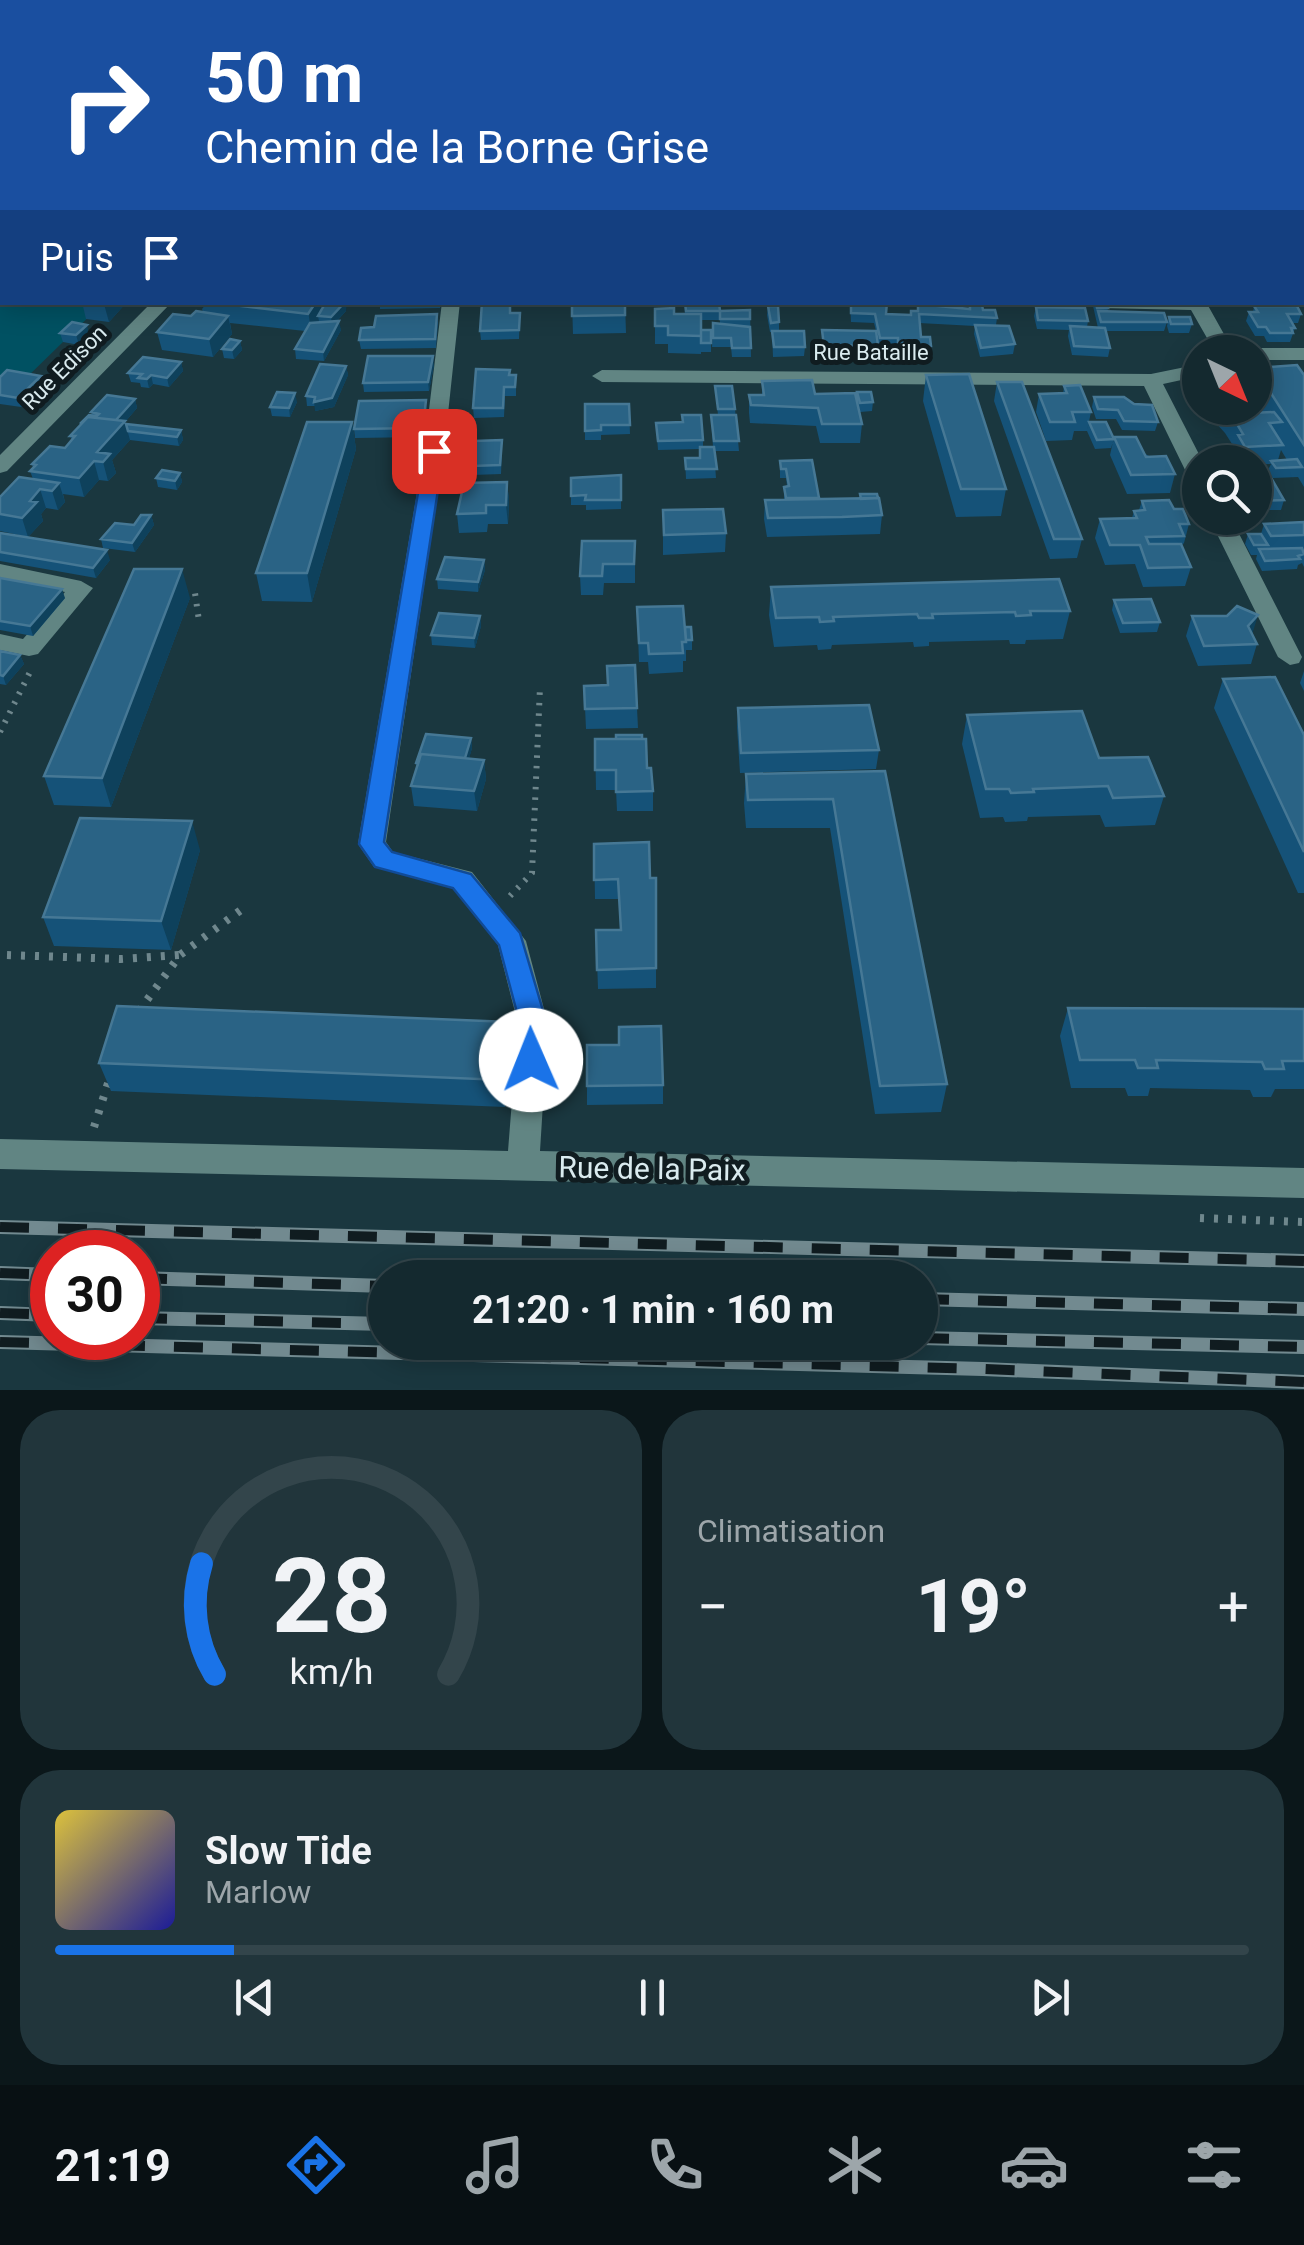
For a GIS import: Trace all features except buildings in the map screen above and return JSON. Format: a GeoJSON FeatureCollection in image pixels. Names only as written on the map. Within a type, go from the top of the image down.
{"type":"FeatureCollection","features":[{"type":"Feature","properties":{"kind":"street","name":"Rue Edison"},"geometry":{"type":"LineString","coordinates":[[0,468],[160,305]]}},
{"type":"Feature","properties":{"kind":"street"},"geometry":{"type":"LineString","coordinates":[[450,305],[434,451],[372,844],[384,860],[462,880],[511,941],[534,1024],[524,1167]]}},
{"type":"Feature","properties":{"kind":"street"},"geometry":{"type":"LineString","coordinates":[[1198,305],[1214,335]]}},
{"type":"Feature","properties":{"kind":"street"},"geometry":{"type":"LineString","coordinates":[[1272,354],[1304,354]]}},
{"type":"Feature","properties":{"kind":"street","name":"Rue Bataille"},"geometry":{"type":"LineString","coordinates":[[602,376],[1151,380],[1182,374]]}},
{"type":"Feature","properties":{"kind":"street"},"geometry":{"type":"LineString","coordinates":[[1151,380],[1184,445]]}},
{"type":"Feature","properties":{"kind":"street"},"geometry":{"type":"LineString","coordinates":[[1229,535],[1290,656]]}},
{"type":"Feature","properties":{"kind":"street"},"geometry":{"type":"LineString","coordinates":[[0,571],[81,588],[29,648],[0,642]]}},
{"type":"Feature","properties":{"kind":"street","name":"Rue de la Paix"},"geometry":{"type":"LineString","coordinates":[[0,1154],[1304,1183]]}},
{"type":"Feature","properties":{"kind":"path"},"geometry":{"type":"LineString","coordinates":[[176,592],[195,593],[199,621]]}},
{"type":"Feature","properties":{"kind":"path"},"geometry":{"type":"LineString","coordinates":[[0,732],[36,661],[29,648]]}},
{"type":"Feature","properties":{"kind":"path"},"geometry":{"type":"LineString","coordinates":[[490,915],[532,873],[540,687]]}},
{"type":"Feature","properties":{"kind":"path"},"geometry":{"type":"LineString","coordinates":[[137,1014],[180,955],[240,910]]}},
{"type":"Feature","properties":{"kind":"path"},"geometry":{"type":"LineString","coordinates":[[6,955],[121,959],[180,955]]}},
{"type":"Feature","properties":{"kind":"path"},"geometry":{"type":"LineString","coordinates":[[84,1156],[114,1065]]}},
{"type":"Feature","properties":{"kind":"shaded area"},"geometry":{"type":"Polygon","coordinates":[[[0,305],[101,305],[23,381],[0,378],[0,305]]]}},
{"type":"Feature","properties":{"kind":"railway"},"geometry":{"type":"LineString","coordinates":[[0,1227],[1304,1261]]}},
{"type":"Feature","properties":{"kind":"railway"},"geometry":{"type":"LineString","coordinates":[[0,1273],[30,1274]]}},
{"type":"Feature","properties":{"kind":"railway"},"geometry":{"type":"LineString","coordinates":[[160,1279],[368,1285]]}},
{"type":"Feature","properties":{"kind":"railway"},"geometry":{"type":"LineString","coordinates":[[938,1299],[1304,1309]]}},
{"type":"Feature","properties":{"kind":"railway"},"geometry":{"type":"LineString","coordinates":[[0,1313],[30,1314]]}},
{"type":"Feature","properties":{"kind":"railway"},"geometry":{"type":"LineString","coordinates":[[160,1319],[368,1324]]}},
{"type":"Feature","properties":{"kind":"railway"},"geometry":{"type":"LineString","coordinates":[[938,1338],[1304,1347]]}},
{"type":"Feature","properties":{"kind":"railway"},"geometry":{"type":"LineString","coordinates":[[0,1342],[983,1369],[1304,1382]]}},
{"type":"Feature","properties":{"kind":"route"},"geometry":{"type":"LineString","coordinates":[[434,451],[372,844],[384,860],[462,880],[511,941],[534,1024],[531,1060]]}}]}
